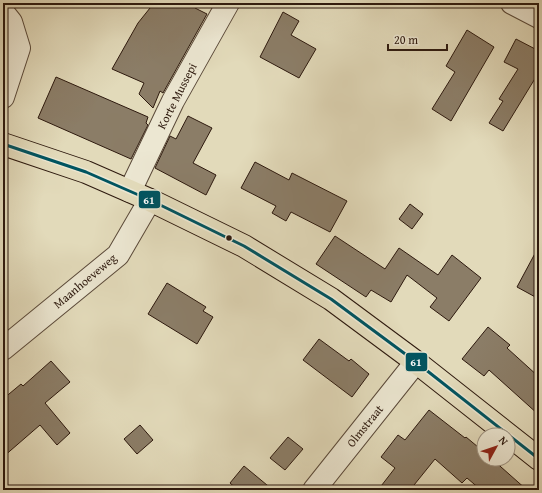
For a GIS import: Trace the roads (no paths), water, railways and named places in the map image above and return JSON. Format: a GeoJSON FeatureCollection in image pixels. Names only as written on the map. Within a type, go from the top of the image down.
{"type":"FeatureCollection","features":[{"type":"Feature","properties":{"kind":"main road"},"geometry":{"type":"LineString","coordinates":[[3,144],[86,172],[150,200],[244,246],[331,300],[416,362],[539,459]]}},
{"type":"Feature","properties":{"kind":"street","name":"Korte Mussepi"},"geometry":{"type":"LineString","coordinates":[[130,191],[174,101],[228,3]]}},
{"type":"Feature","properties":{"kind":"street"},"geometry":{"type":"LineString","coordinates":[[512,3],[539,17]]}},
{"type":"Feature","properties":{"kind":"street"},"geometry":{"type":"LineString","coordinates":[[3,12],[11,22],[19,48],[3,97]]}},
{"type":"Feature","properties":{"kind":"street","name":"Maanhoeveweg"},"geometry":{"type":"LineString","coordinates":[[3,349],[118,255],[150,200]]}},
{"type":"Feature","properties":{"kind":"street","name":"Olmstraat"},"geometry":{"type":"LineString","coordinates":[[314,490],[416,362]]}}]}
